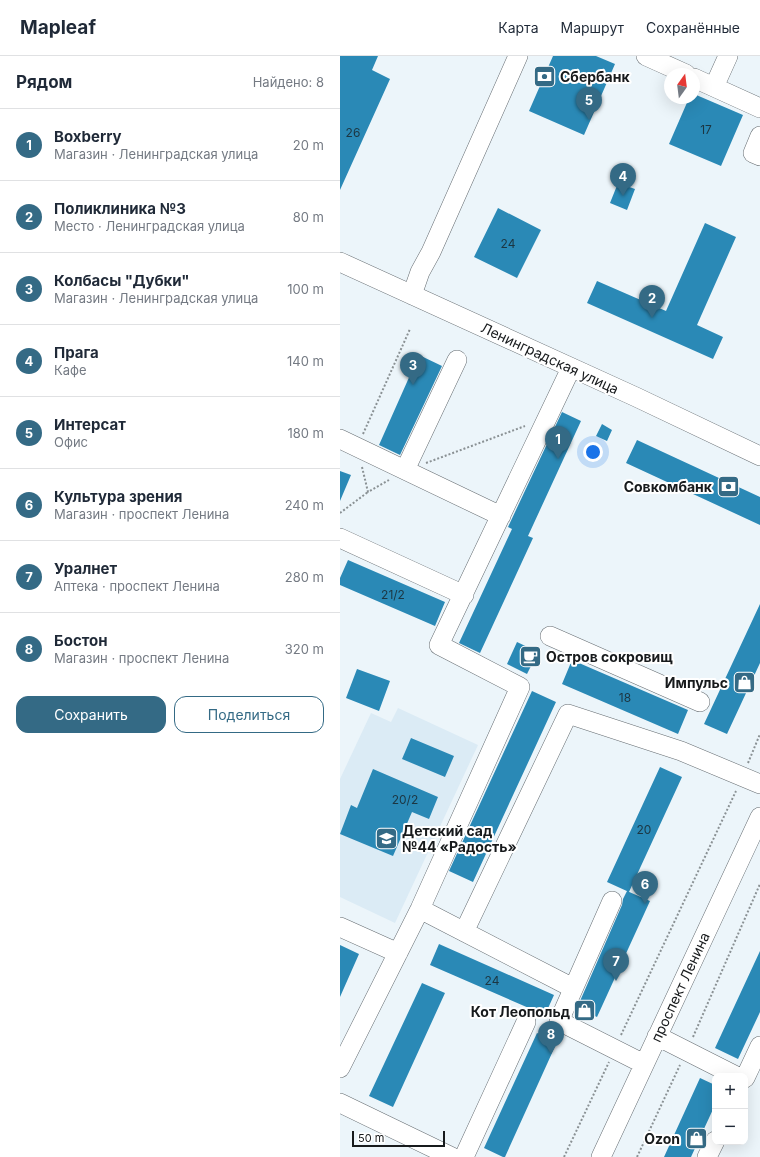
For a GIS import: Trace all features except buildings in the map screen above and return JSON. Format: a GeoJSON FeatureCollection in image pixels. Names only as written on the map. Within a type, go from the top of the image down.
{"type":"FeatureCollection","features":[{"type":"Feature","properties":{"kind":"street"},"geometry":{"type":"LineString","coordinates":[[412,295],[420,272],[431,252],[518,56]]}},
{"type":"Feature","properties":{"kind":"street"},"geometry":{"type":"LineString","coordinates":[[646,56],[673,68]]}},
{"type":"Feature","properties":{"kind":"street"},"geometry":{"type":"LineString","coordinates":[[714,87],[728,56]]}},
{"type":"Feature","properties":{"kind":"street"},"geometry":{"type":"LineString","coordinates":[[700,81],[760,108]]}},
{"type":"Feature","properties":{"kind":"street"},"geometry":{"type":"LineString","coordinates":[[760,136],[753,153],[760,156]]}},
{"type":"Feature","properties":{"kind":"street","name":"Ленинградская улица"},"geometry":{"type":"LineString","coordinates":[[340,262],[760,456]]}},
{"type":"Feature","properties":{"kind":"street"},"geometry":{"type":"LineString","coordinates":[[405,470],[457,360]]}},
{"type":"Feature","properties":{"kind":"street"},"geometry":{"type":"LineString","coordinates":[[340,1068],[420,909],[520,687],[439,645],[572,368]]}},
{"type":"Feature","properties":{"kind":"street"},"geometry":{"type":"LineString","coordinates":[[340,439],[501,516]]}},
{"type":"Feature","properties":{"kind":"street"},"geometry":{"type":"LineString","coordinates":[[340,538],[464,595]]}},
{"type":"Feature","properties":{"kind":"street"},"geometry":{"type":"LineString","coordinates":[[550,636],[700,702]]}},
{"type":"Feature","properties":{"kind":"street"},"geometry":{"type":"LineString","coordinates":[[464,932],[568,714],[681,751],[760,784]]}},
{"type":"Feature","properties":{"kind":"street","name":"проспект Ленина"},"geometry":{"type":"LineString","coordinates":[[601,1157],[760,817]]}},
{"type":"Feature","properties":{"kind":"street"},"geometry":{"type":"LineString","coordinates":[[612,901],[559,1021],[644,1064]]}},
{"type":"Feature","properties":{"kind":"street"},"geometry":{"type":"LineString","coordinates":[[420,909],[573,988]]}},
{"type":"Feature","properties":{"kind":"street"},"geometry":{"type":"LineString","coordinates":[[340,927],[398,953]]}},
{"type":"Feature","properties":{"kind":"street"},"geometry":{"type":"LineString","coordinates":[[464,1157],[526,1022]]}},
{"type":"Feature","properties":{"kind":"street"},"geometry":{"type":"LineString","coordinates":[[657,1036],[730,1073]]}},
{"type":"Feature","properties":{"kind":"street"},"geometry":{"type":"LineString","coordinates":[[748,1073],[759,1052]]}},
{"type":"Feature","properties":{"kind":"street"},"geometry":{"type":"LineString","coordinates":[[340,1103],[452,1157]]}},
{"type":"Feature","properties":{"kind":"street"},"geometry":{"type":"LineString","coordinates":[[707,1157],[713,1145]]}},
{"type":"Feature","properties":{"kind":"path"},"geometry":{"type":"LineString","coordinates":[[368,492],[357,448],[410,330]]}},
{"type":"Feature","properties":{"kind":"path"},"geometry":{"type":"LineString","coordinates":[[340,513],[368,492],[405,470],[547,418]]}},
{"type":"Feature","properties":{"kind":"path"},"geometry":{"type":"LineString","coordinates":[[564,1157],[742,776],[760,734]]}},
{"type":"Feature","properties":{"kind":"path"},"geometry":{"type":"LineString","coordinates":[[636,1157],[687,1051],[760,884]]}},
{"type":"Feature","properties":{"kind":"shaded area","name":"Детский сад №44 «Радость»"},"geometry":{"type":"Polygon","coordinates":[[[398,708],[478,745],[395,923],[340,897],[340,779],[371,713],[391,722],[398,708]]]}},
{"type":"Feature","properties":{"kind":"place","name":"Сбербанк"},"geometry":{"type":"Point","coordinates":[545,76]}},
{"type":"Feature","properties":{"kind":"place","name":"Интерсат"},"geometry":{"type":"Point","coordinates":[589,120]}},
{"type":"Feature","properties":{"kind":"place","name":"Прага"},"geometry":{"type":"Point","coordinates":[623,196]}},
{"type":"Feature","properties":{"kind":"place","name":"Поликлиника №3"},"geometry":{"type":"Point","coordinates":[652,318]}},
{"type":"Feature","properties":{"kind":"place","name":"Колбасы \"Дубки\""},"geometry":{"type":"Point","coordinates":[413,385]}},
{"type":"Feature","properties":{"kind":"place","name":"Boxberry"},"geometry":{"type":"Point","coordinates":[558,459]}},
{"type":"Feature","properties":{"kind":"place","name":"Совкомбанк"},"geometry":{"type":"Point","coordinates":[728,486]}},
{"type":"Feature","properties":{"kind":"place","name":"Остров сокровищ"},"geometry":{"type":"Point","coordinates":[531,656]}},
{"type":"Feature","properties":{"kind":"place","name":"Импульс"},"geometry":{"type":"Point","coordinates":[744,682]}},
{"type":"Feature","properties":{"kind":"place","name":"Детский сад №44 «Радость»"},"geometry":{"type":"Point","coordinates":[387,838]}},
{"type":"Feature","properties":{"kind":"place","name":"Культура зрения"},"geometry":{"type":"Point","coordinates":[645,904]}},
{"type":"Feature","properties":{"kind":"place","name":"Уралнет"},"geometry":{"type":"Point","coordinates":[616,981]}},
{"type":"Feature","properties":{"kind":"place","name":"Кот Леопольд"},"geometry":{"type":"Point","coordinates":[585,1011]}},
{"type":"Feature","properties":{"kind":"place","name":"Бостон"},"geometry":{"type":"Point","coordinates":[551,1054]}},
{"type":"Feature","properties":{"kind":"place","name":"Ozon"},"geometry":{"type":"Point","coordinates":[696,1138]}}]}
